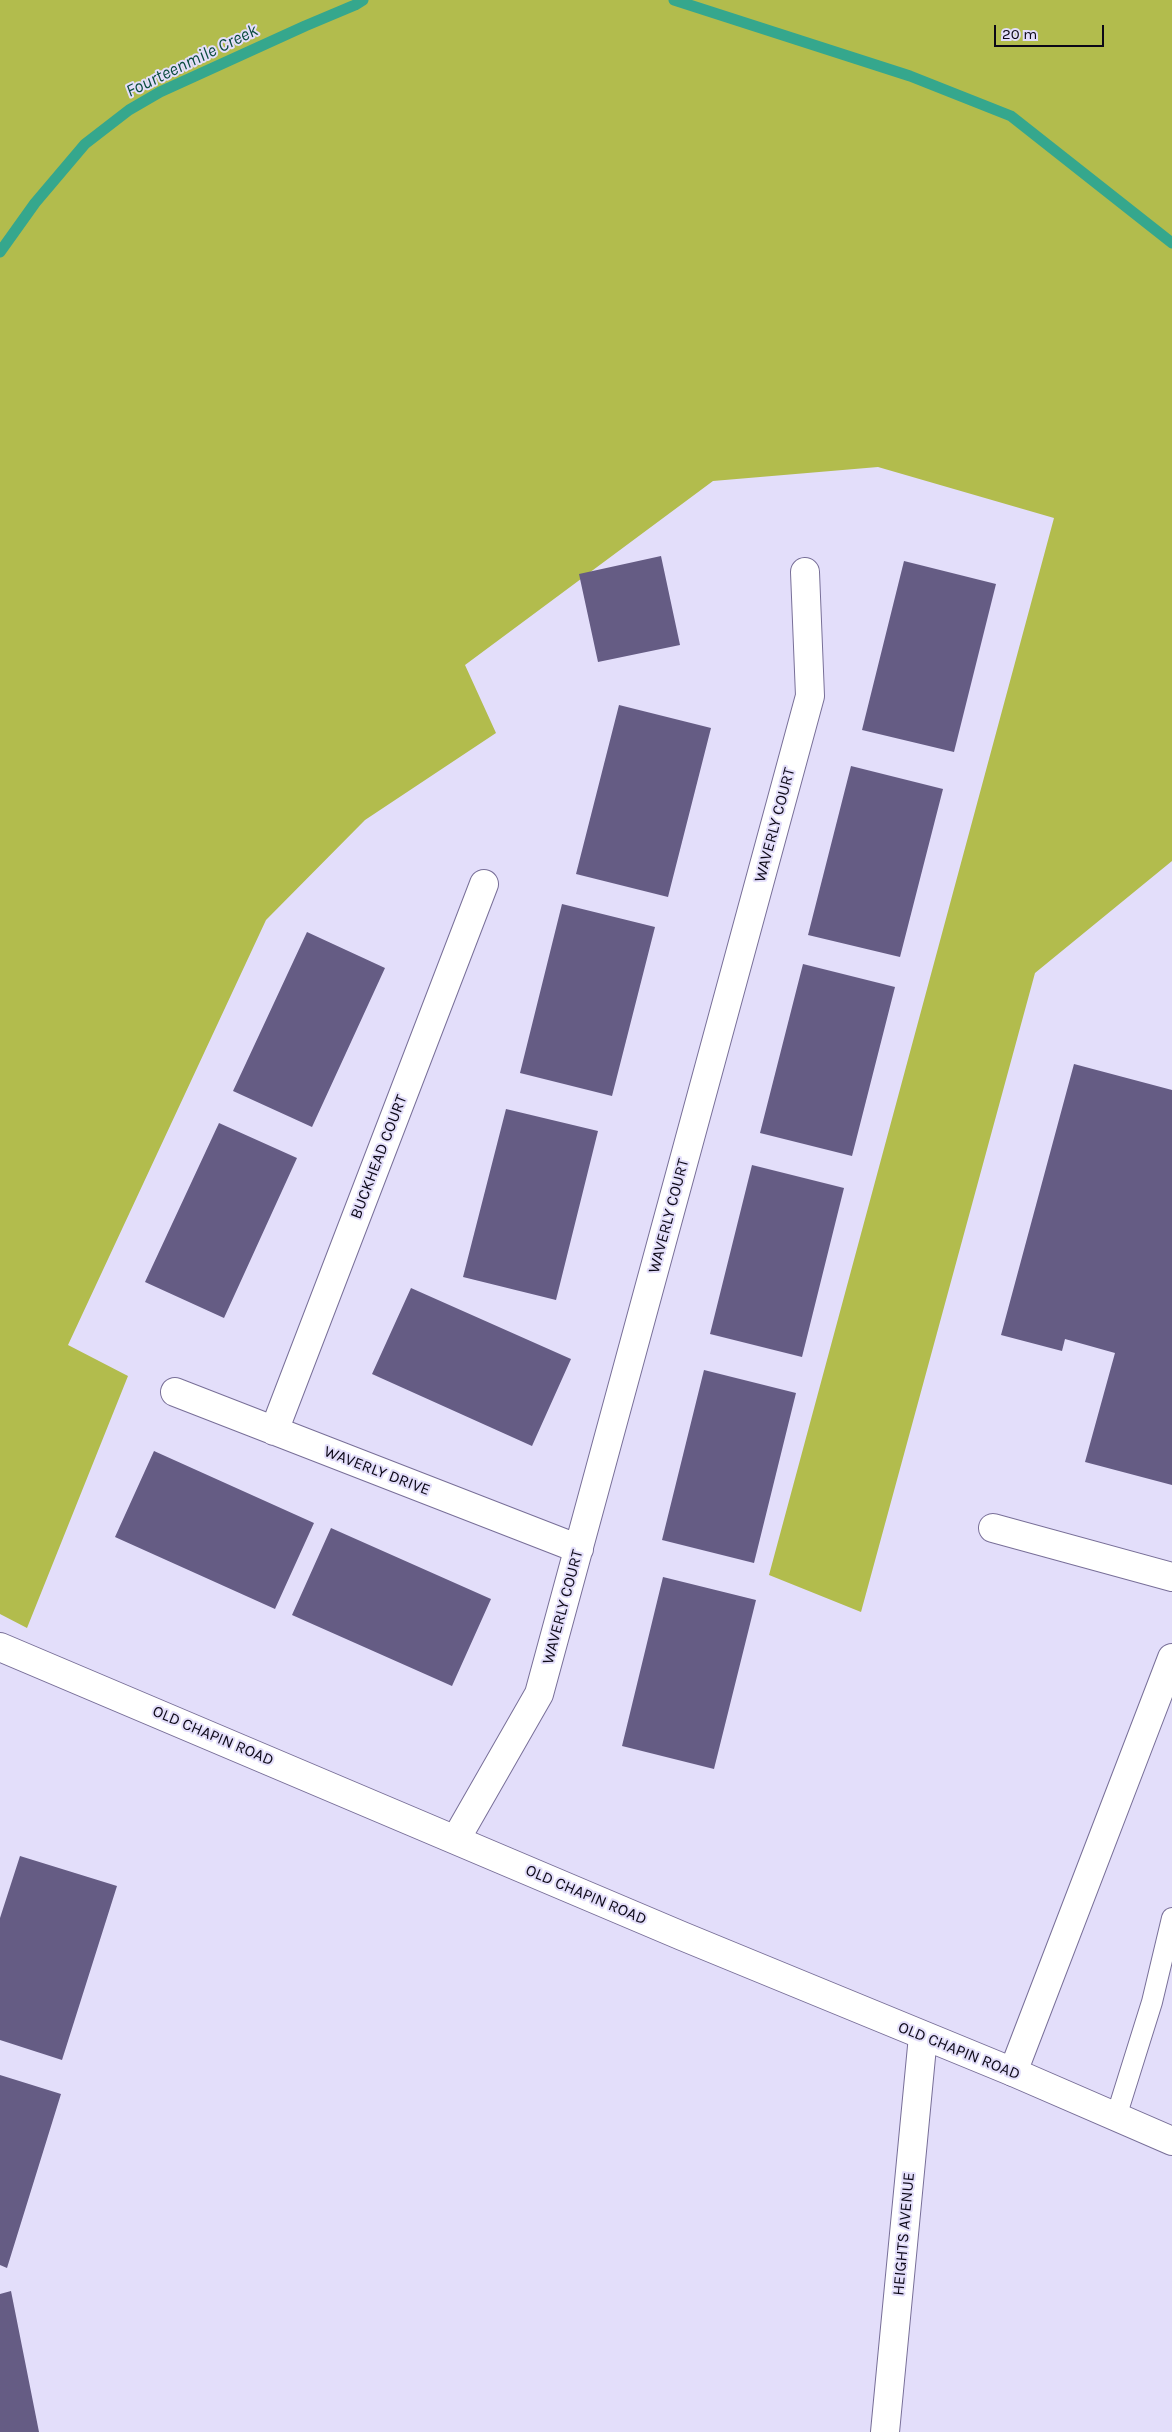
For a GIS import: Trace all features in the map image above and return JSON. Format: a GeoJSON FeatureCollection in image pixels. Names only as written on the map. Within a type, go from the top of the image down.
{"type":"FeatureCollection","features":[{"type":"Feature","properties":{"kind":"street","name":"WAVERLY COURT"},"geometry":{"type":"LineString","coordinates":[[456,1839],[539,1694],[810,696],[805,572]]}},
{"type":"Feature","properties":{"kind":"street","name":"BUCKHEAD COURT"},"geometry":{"type":"LineString","coordinates":[[274,1431],[484,884]]}},
{"type":"Feature","properties":{"kind":"street","name":"WAVERLY DRIVE"},"geometry":{"type":"LineString","coordinates":[[175,1392],[578,1549]]}},
{"type":"Feature","properties":{"kind":"street"},"geometry":{"type":"LineString","coordinates":[[993,1528],[1172,1577]]}},
{"type":"Feature","properties":{"kind":"street","name":"OLD CHAPIN ROAD"},"geometry":{"type":"LineString","coordinates":[[0,1647],[923,2036],[1013,2072],[1172,2141]]}},
{"type":"Feature","properties":{"kind":"street"},"geometry":{"type":"LineString","coordinates":[[1013,2072],[1172,1658]]}},
{"type":"Feature","properties":{"kind":"street","name":"HEIGHTS AVENUE"},"geometry":{"type":"LineString","coordinates":[[885,2432],[923,2036]]}},
{"type":"Feature","properties":{"kind":"lane"},"geometry":{"type":"LineString","coordinates":[[1116,2117],[1152,2002],[1172,1918]]}},
{"type":"Feature","properties":{"kind":"green space"},"geometry":{"type":"Polygon","coordinates":[[[0,0],[1172,0],[1172,861],[1035,973],[861,1612],[769,1575],[1054,518],[878,467],[713,481],[465,665],[496,733],[365,820],[266,920],[68,1345],[128,1376],[27,1628],[0,1614],[0,0]]]}},
{"type":"Feature","properties":{"kind":"building"},"geometry":{"type":"Polygon","coordinates":[[[661,556],[680,645],[598,662],[579,574],[661,556]]]}},
{"type":"Feature","properties":{"kind":"building"},"geometry":{"type":"Polygon","coordinates":[[[904,561],[996,584],[954,752],[862,730],[904,561]]]}},
{"type":"Feature","properties":{"kind":"building"},"geometry":{"type":"Polygon","coordinates":[[[619,705],[711,728],[668,897],[576,874],[619,705]]]}},
{"type":"Feature","properties":{"kind":"building"},"geometry":{"type":"Polygon","coordinates":[[[851,766],[943,789],[900,957],[808,935],[851,766]]]}},
{"type":"Feature","properties":{"kind":"building"},"geometry":{"type":"Polygon","coordinates":[[[562,904],[655,927],[612,1096],[520,1073],[562,904]]]}},
{"type":"Feature","properties":{"kind":"building"},"geometry":{"type":"Polygon","coordinates":[[[307,932],[385,968],[312,1127],[233,1091],[307,932]]]}},
{"type":"Feature","properties":{"kind":"building"},"geometry":{"type":"Polygon","coordinates":[[[803,964],[895,987],[852,1156],[760,1133],[803,964]]]}},
{"type":"Feature","properties":{"kind":"building"},"geometry":{"type":"Polygon","coordinates":[[[1074,1064],[1172,1090],[1172,1485],[1085,1462],[1115,1353],[1065,1339],[1062,1351],[1001,1335],[1074,1064]]]}},
{"type":"Feature","properties":{"kind":"building"},"geometry":{"type":"Polygon","coordinates":[[[506,1109],[598,1131],[556,1300],[463,1277],[506,1109]]]}},
{"type":"Feature","properties":{"kind":"building"},"geometry":{"type":"Polygon","coordinates":[[[219,1123],[297,1158],[224,1318],[145,1282],[219,1123]]]}},
{"type":"Feature","properties":{"kind":"building"},"geometry":{"type":"Polygon","coordinates":[[[752,1165],[844,1188],[802,1357],[710,1334],[752,1165]]]}},
{"type":"Feature","properties":{"kind":"building"},"geometry":{"type":"Polygon","coordinates":[[[411,1288],[571,1359],[532,1446],[372,1374],[411,1288]]]}},
{"type":"Feature","properties":{"kind":"building"},"geometry":{"type":"Polygon","coordinates":[[[704,1370],[796,1393],[754,1563],[662,1540],[704,1370]]]}},
{"type":"Feature","properties":{"kind":"building"},"geometry":{"type":"Polygon","coordinates":[[[154,1451],[314,1523],[275,1609],[115,1537],[154,1451]]]}},
{"type":"Feature","properties":{"kind":"building"},"geometry":{"type":"Polygon","coordinates":[[[331,1528],[491,1599],[452,1686],[292,1615],[331,1528]]]}},
{"type":"Feature","properties":{"kind":"building"},"geometry":{"type":"Polygon","coordinates":[[[663,1577],[756,1600],[714,1769],[622,1746],[663,1577]]]}},
{"type":"Feature","properties":{"kind":"building"},"geometry":{"type":"Polygon","coordinates":[[[20,1856],[117,1886],[62,2060],[0,2040],[0,1918],[20,1856]]]}},
{"type":"Feature","properties":{"kind":"building"},"geometry":{"type":"Polygon","coordinates":[[[0,2075],[61,2094],[7,2268],[0,2265],[0,2075]]]}},
{"type":"Feature","properties":{"kind":"building"},"geometry":{"type":"Polygon","coordinates":[[[11,2291],[39,2432],[0,2432],[0,2294],[11,2291]]]}},
{"type":"Feature","properties":{"kind":"waterway","name":"Fourteenmile Creek"},"geometry":{"type":"LineString","coordinates":[[0,252],[35,203],[85,144],[129,110],[160,92],[363,0]]}},
{"type":"Feature","properties":{"kind":"waterway"},"geometry":{"type":"LineString","coordinates":[[674,0],[910,76],[1011,116],[1172,243]]}}]}
